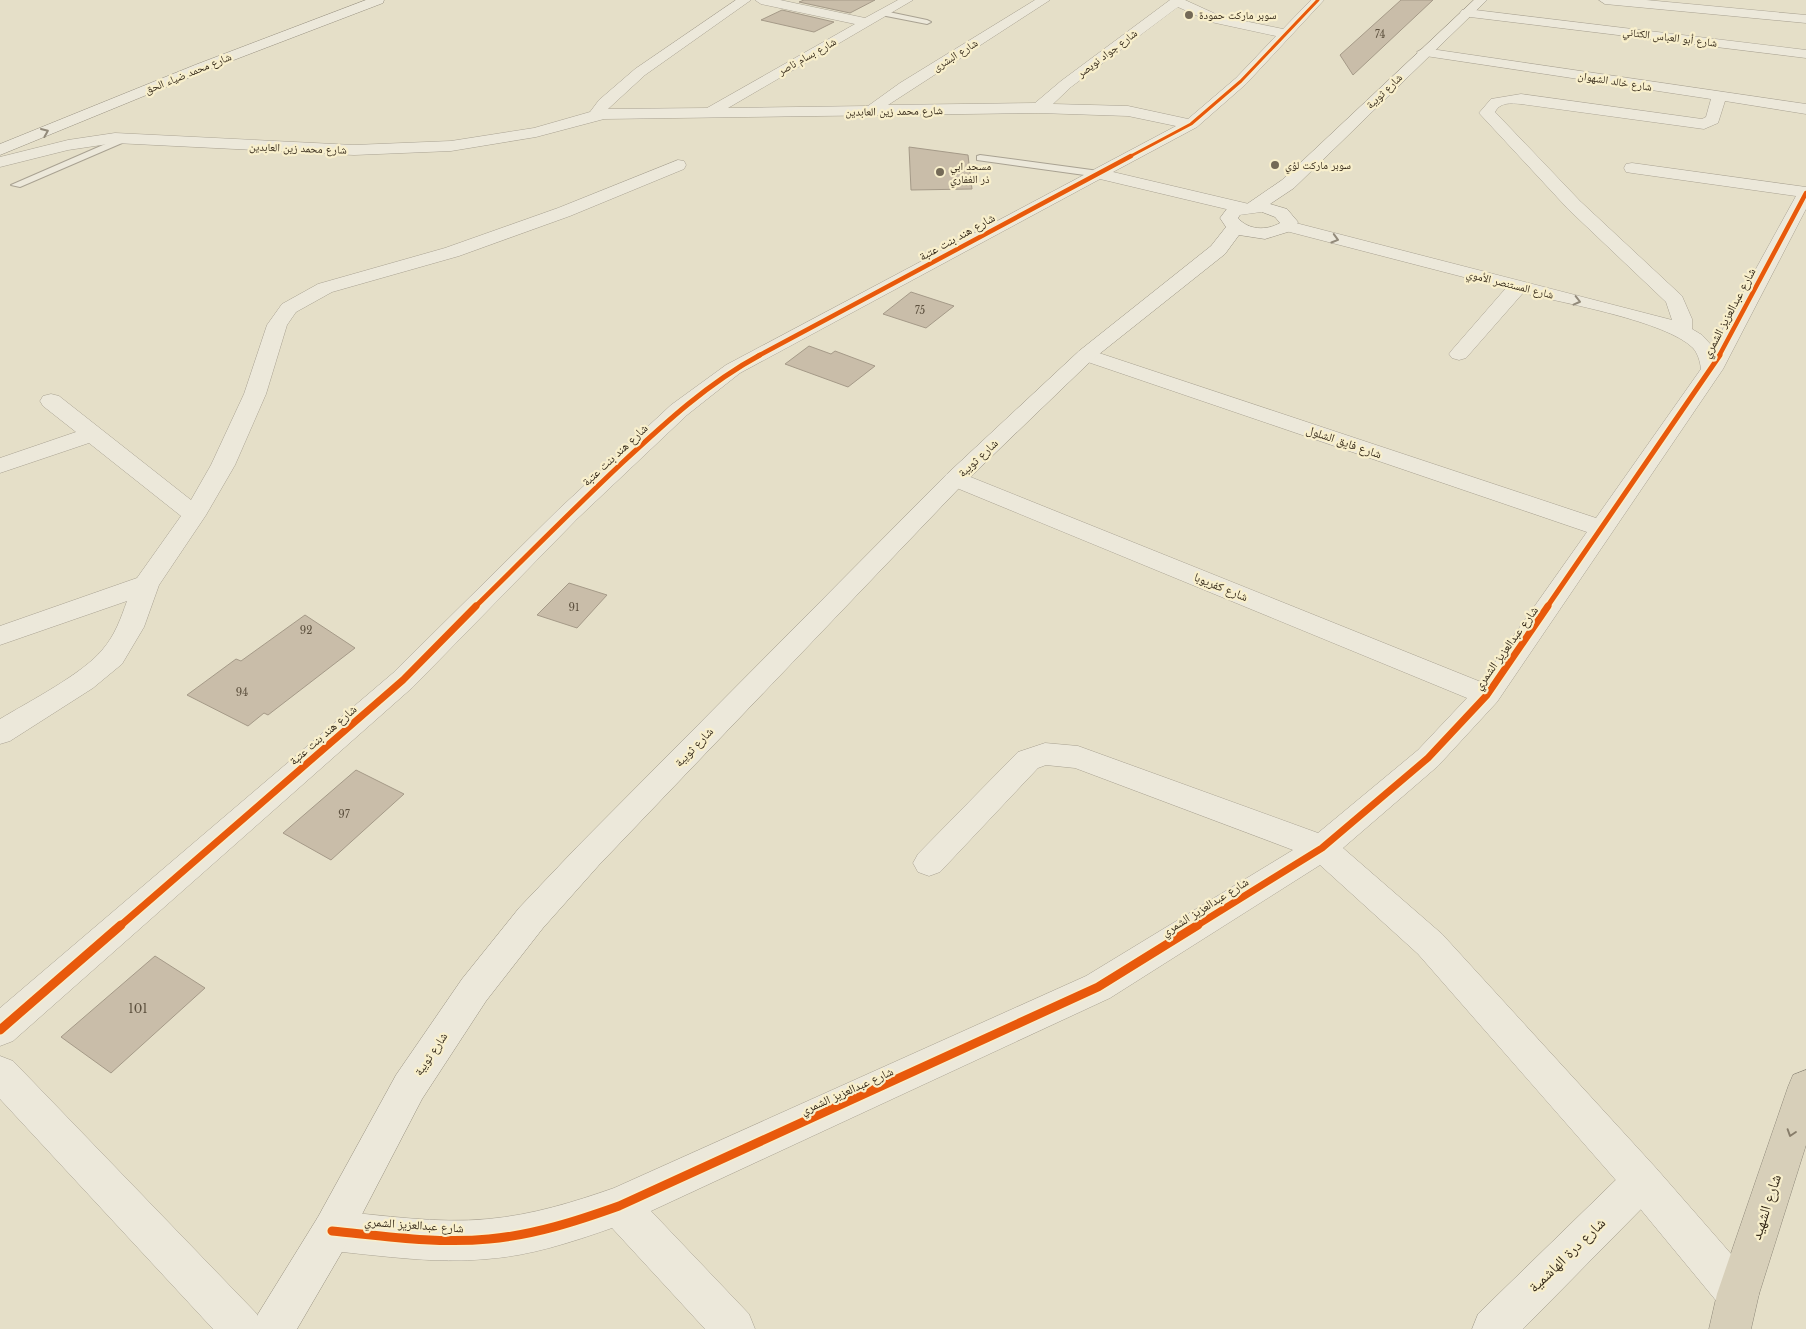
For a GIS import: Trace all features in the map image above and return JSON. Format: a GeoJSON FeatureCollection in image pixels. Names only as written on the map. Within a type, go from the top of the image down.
{"type":"FeatureCollection","features":[{"type":"Feature","properties":{"kind":"highway","name":"شارع الشهيد"},"geometry":{"type":"LineString","coordinates":[[1734,1312],[1806,1087]]}},
{"type":"Feature","properties":{"kind":"street","name":"شارع محمد ضياء الحق"},"geometry":{"type":"LineString","coordinates":[[0,137],[194,60],[354,0]]}},
{"type":"Feature","properties":{"kind":"street","name":"شارع محمد ضياء الحق"},"geometry":{"type":"LineString","coordinates":[[0,150],[200,68],[378,0]]}},
{"type":"Feature","properties":{"kind":"street"},"geometry":{"type":"LineString","coordinates":[[596,115],[605,102],[669,51],[745,0]]}},
{"type":"Feature","properties":{"kind":"street"},"geometry":{"type":"LineString","coordinates":[[761,0],[866,22]]}},
{"type":"Feature","properties":{"kind":"street","name":"شارع بسام ناصر"},"geometry":{"type":"LineString","coordinates":[[708,114],[734,97],[907,0]]}},
{"type":"Feature","properties":{"kind":"street","name":"شارع البشرى"},"geometry":{"type":"LineString","coordinates":[[869,112],[905,86],[1044,0]]}},
{"type":"Feature","properties":{"kind":"street"},"geometry":{"type":"LineString","coordinates":[[1176,0],[1217,20],[1287,34]]}},
{"type":"Feature","properties":{"kind":"street","name":"شارع جواد نويصر"},"geometry":{"type":"LineString","coordinates":[[1039,108],[1066,84],[1176,0]]}},
{"type":"Feature","properties":{"kind":"street","name":"شارع هند بنت عتبة"},"geometry":{"type":"LineString","coordinates":[[0,1030],[403,680],[568,514],[679,410],[734,369],[1191,124],[1236,86],[1318,0]]}},
{"type":"Feature","properties":{"kind":"street"},"geometry":{"type":"LineString","coordinates":[[1605,0],[1806,19]]}},
{"type":"Feature","properties":{"kind":"street","name":"شارع أبو العباس الكتاني"},"geometry":{"type":"LineString","coordinates":[[1474,6],[1535,20],[1806,54]]}},
{"type":"Feature","properties":{"kind":"street","name":"شارع ثويبة"},"geometry":{"type":"LineString","coordinates":[[1218,250],[1240,215],[1288,184],[1474,6]]}},
{"type":"Feature","properties":{"kind":"street","name":"شارع خالد الشهوان"},"geometry":{"type":"LineString","coordinates":[[1424,52],[1806,109]]}},
{"type":"Feature","properties":{"kind":"street"},"geometry":{"type":"LineString","coordinates":[[1682,332],[1682,319],[1674,300],[1574,205],[1488,113],[1490,106],[1497,101],[1521,99],[1704,124],[1713,120],[1719,97]]}},
{"type":"Feature","properties":{"kind":"street","name":"شارع محمد زين العابدين"},"geometry":{"type":"LineString","coordinates":[[0,162],[81,142],[126,138],[298,148],[418,149],[482,142],[536,132],[596,115],[1039,108],[1120,110],[1191,124]]}},
{"type":"Feature","properties":{"kind":"street"},"geometry":{"type":"LineString","coordinates":[[0,733],[82,681],[112,657],[131,627],[146,584],[211,487],[255,394],[277,325],[289,308],[325,288],[452,252],[564,212],[678,165]]}},
{"type":"Feature","properties":{"kind":"street"},"geometry":{"type":"LineString","coordinates":[[1632,168],[1806,192]]}},
{"type":"Feature","properties":{"kind":"street"},"geometry":{"type":"LineString","coordinates":[[1092,178],[1240,215],[1265,233]]}},
{"type":"Feature","properties":{"kind":"street"},"geometry":{"type":"LineString","coordinates":[[1285,220],[1288,184]]}},
{"type":"Feature","properties":{"kind":"street","name":"شارع عبدالعزيز الشمري"},"geometry":{"type":"LineString","coordinates":[[332,1231],[452,1240],[487,1239],[562,1226],[619,1206],[1098,987],[1322,848],[1428,758],[1488,695],[1712,369],[1806,192]]}},
{"type":"Feature","properties":{"kind":"street","name":"شارع المستنصر الأموي"},"geometry":{"type":"LineString","coordinates":[[1240,215],[1285,220],[1518,286],[1643,317],[1682,332],[1700,344],[1710,356],[1712,369]]}},
{"type":"Feature","properties":{"kind":"street","name":"شارع ثويبة"},"geometry":{"type":"LineString","coordinates":[[272,1329],[332,1231],[409,1087],[474,990],[531,918],[588,856],[955,479],[1086,355],[1218,250],[1265,233],[1275,232],[1285,220]]}},
{"type":"Feature","properties":{"kind":"street"},"geometry":{"type":"LineString","coordinates":[[1459,354],[1518,286]]}},
{"type":"Feature","properties":{"kind":"street","name":"شارع فايق الشلول"},"geometry":{"type":"LineString","coordinates":[[1086,355],[1603,529]]}},
{"type":"Feature","properties":{"kind":"street"},"geometry":{"type":"LineString","coordinates":[[51,401],[194,515]]}},
{"type":"Feature","properties":{"kind":"street"},"geometry":{"type":"LineString","coordinates":[[0,466],[92,434]]}},
{"type":"Feature","properties":{"kind":"street","name":"شارع كفريوبا"},"geometry":{"type":"LineString","coordinates":[[955,479],[1488,695]]}},
{"type":"Feature","properties":{"kind":"street"},"geometry":{"type":"LineString","coordinates":[[0,636],[69,614],[146,584]]}},
{"type":"Feature","properties":{"kind":"street"},"geometry":{"type":"LineString","coordinates":[[928,863],[1028,760],[1045,754],[1078,757],[1322,848],[1430,944],[1642,1181],[1734,1312]]}},
{"type":"Feature","properties":{"kind":"street"},"geometry":{"type":"LineString","coordinates":[[0,1073],[242,1329]]}},
{"type":"Feature","properties":{"kind":"street","name":"شارع درة الهاشمية"},"geometry":{"type":"LineString","coordinates":[[1493,1329],[1642,1181]]}},
{"type":"Feature","properties":{"kind":"street"},"geometry":{"type":"LineString","coordinates":[[619,1206],[734,1329]]}},
{"type":"Feature","properties":{"kind":"lane"},"geometry":{"type":"LineString","coordinates":[[884,13],[927,22]]}},
{"type":"Feature","properties":{"kind":"lane"},"geometry":{"type":"LineString","coordinates":[[16,186],[126,138]]}},
{"type":"Feature","properties":{"kind":"lane"},"geometry":{"type":"LineString","coordinates":[[980,158],[1092,178]]}},
{"type":"Feature","properties":{"kind":"building"},"geometry":{"type":"Polygon","coordinates":[[[804,0],[875,0],[850,13],[799,2],[804,0]]]}},
{"type":"Feature","properties":{"kind":"building"},"geometry":{"type":"Polygon","coordinates":[[[1401,0],[1433,0],[1353,75],[1340,55],[1401,0]]]}},
{"type":"Feature","properties":{"kind":"building"},"geometry":{"type":"Polygon","coordinates":[[[782,10],[834,22],[814,32],[761,20],[782,10]]]}},
{"type":"Feature","properties":{"kind":"building","name":"مسحد ابي ذر الغفاري"},"geometry":{"type":"Polygon","coordinates":[[[909,147],[968,155],[972,189],[911,190],[909,147]]]}},
{"type":"Feature","properties":{"kind":"building"},"geometry":{"type":"Polygon","coordinates":[[[911,292],[954,306],[926,328],[883,314],[911,292]]]}},
{"type":"Feature","properties":{"kind":"building"},"geometry":{"type":"Polygon","coordinates":[[[809,346],[831,354],[835,351],[875,366],[848,387],[785,364],[809,346]]]}},
{"type":"Feature","properties":{"kind":"building"},"geometry":{"type":"Polygon","coordinates":[[[569,583],[607,595],[577,628],[537,615],[569,583]]]}},
{"type":"Feature","properties":{"kind":"building"},"geometry":{"type":"Polygon","coordinates":[[[305,615],[355,648],[268,715],[264,713],[248,726],[187,695],[236,659],[241,661],[305,615]]]}},
{"type":"Feature","properties":{"kind":"building"},"geometry":{"type":"Polygon","coordinates":[[[356,770],[404,794],[331,860],[283,833],[356,770]]]}},
{"type":"Feature","properties":{"kind":"building"},"geometry":{"type":"Polygon","coordinates":[[[155,956],[205,988],[111,1073],[61,1037],[155,956]]]}},
{"type":"Feature","properties":{"kind":"cycle path"},"geometry":{"type":"LineString","coordinates":[[0,1030],[403,680],[568,514],[679,410],[733,369],[1191,124],[1241,81],[1318,0]]}},
{"type":"Feature","properties":{"kind":"cycle path"},"geometry":{"type":"LineString","coordinates":[[332,1231],[430,1240],[489,1239],[523,1234],[555,1226],[619,1206],[1098,987],[1322,848],[1428,758],[1487,695],[1712,369],[1806,193]]}},
{"type":"Feature","properties":{"kind":"place","name":"سوبر ماركت حمودة"},"geometry":{"type":"Point","coordinates":[1189,15]}},
{"type":"Feature","properties":{"kind":"place","name":"سوبر ماركت لؤي"},"geometry":{"type":"Point","coordinates":[1275,165]}},
{"type":"Feature","properties":{"kind":"place","name":"مسحد ابي ذر الغفاري"},"geometry":{"type":"Point","coordinates":[940,172]}}]}
